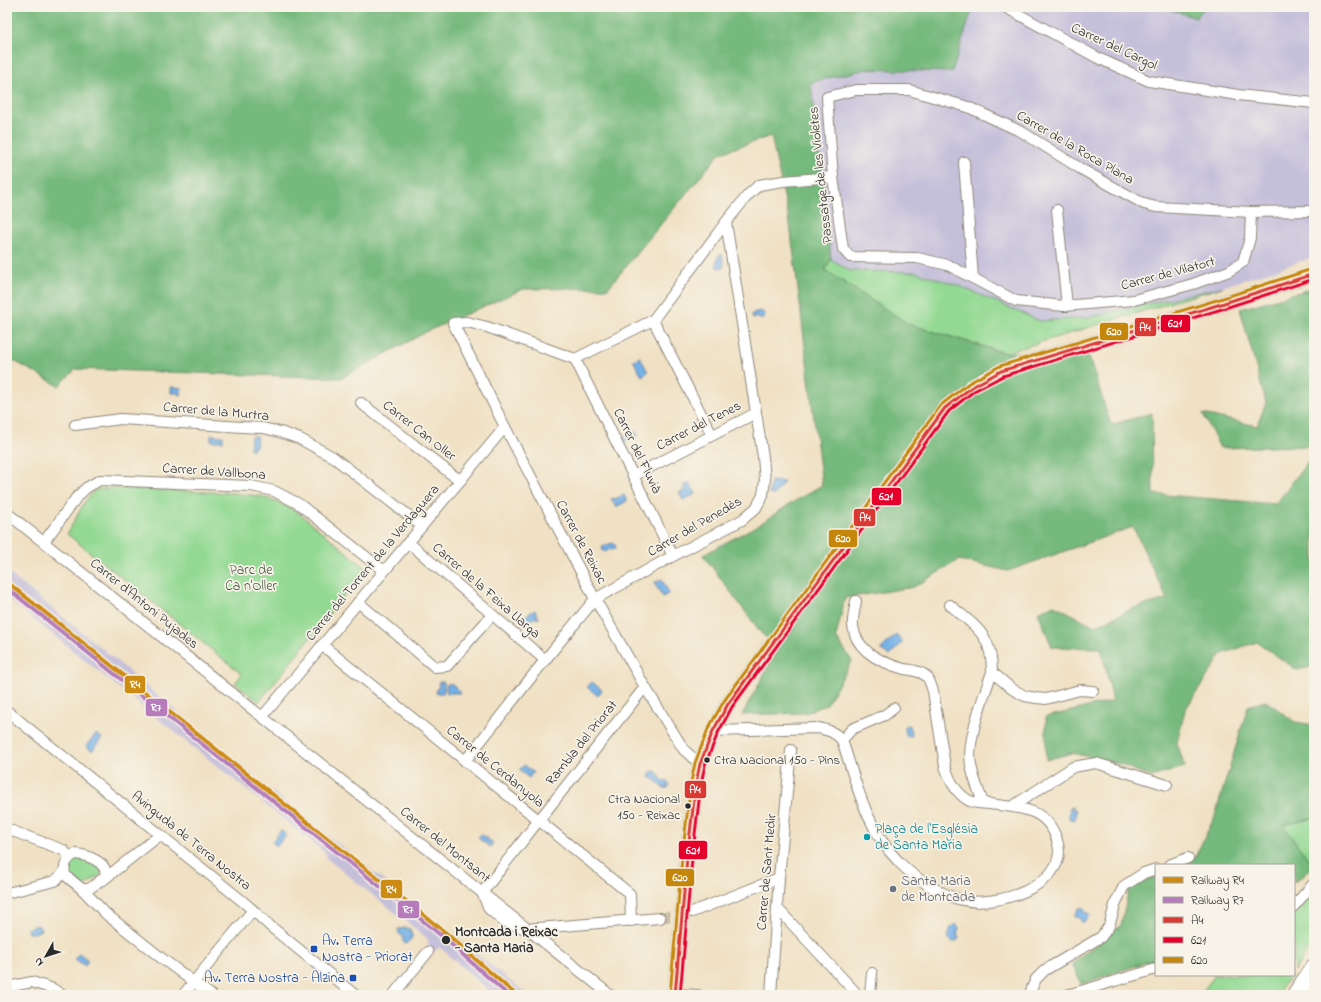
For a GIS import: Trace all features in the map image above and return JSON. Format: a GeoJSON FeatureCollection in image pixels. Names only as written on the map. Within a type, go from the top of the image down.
{"type":"FeatureCollection","features":[{"type":"Feature","properties":{"kind":"highway"},"geometry":{"type":"LineString","coordinates":[[1296,995],[1314,968]]}},
{"type":"Feature","properties":{"kind":"main road"},"geometry":{"type":"LineString","coordinates":[[675,994],[687,858],[696,783],[700,764],[713,731],[728,704],[945,408],[968,389],[987,377],[1001,371],[1314,274]]}},
{"type":"Feature","properties":{"kind":"street","name":"Carrer del Cargol"},"geometry":{"type":"LineString","coordinates":[[1005,7],[1098,58],[1149,81],[1238,95],[1314,103]]}},
{"type":"Feature","properties":{"kind":"street","name":"Carrer de la Roca Plana"},"geometry":{"type":"LineString","coordinates":[[827,97],[856,90],[909,90],[968,107],[1022,132],[1081,169],[1144,204],[1156,207],[1251,212],[1314,211]]}},
{"type":"Feature","properties":{"kind":"street","name":"Passatge de les Violetes"},"geometry":{"type":"LineString","coordinates":[[827,97],[833,177],[843,250]]}},
{"type":"Feature","properties":{"kind":"street"},"geometry":{"type":"LineString","coordinates":[[964,162],[973,278]]}},
{"type":"Feature","properties":{"kind":"street"},"geometry":{"type":"LineString","coordinates":[[575,359],[653,320],[726,222],[748,195],[760,185],[783,181],[833,177]]}},
{"type":"Feature","properties":{"kind":"street"},"geometry":{"type":"LineString","coordinates":[[1056,210],[1067,306]]}},
{"type":"Feature","properties":{"kind":"street","name":"Carrer de Vilatort"},"geometry":{"type":"LineString","coordinates":[[843,250],[850,257],[917,258],[948,265],[1016,302],[1067,306],[1134,300],[1193,284],[1229,271],[1243,262],[1250,238],[1251,212]]}},
{"type":"Feature","properties":{"kind":"street","name":"Carrer del Penedès"},"geometry":{"type":"LineString","coordinates":[[465,761],[595,599],[742,520],[756,508],[763,495],[765,480],[763,457],[726,222]]}},
{"type":"Feature","properties":{"kind":"street"},"geometry":{"type":"LineString","coordinates":[[653,320],[712,435]]}},
{"type":"Feature","properties":{"kind":"street","name":"Carrer de Reixac"},"geometry":{"type":"LineString","coordinates":[[575,359],[467,322],[453,323],[505,427],[595,599],[645,687],[684,750],[700,764]]}},
{"type":"Feature","properties":{"kind":"street","name":"Carrer del Fluvià"},"geometry":{"type":"LineString","coordinates":[[575,359],[673,556]]}},
{"type":"Feature","properties":{"kind":"street","name":"Carrer Can Oller"},"geometry":{"type":"LineString","coordinates":[[361,403],[451,474],[461,480]]}},
{"type":"Feature","properties":{"kind":"street","name":"Carrer del Tenes"},"geometry":{"type":"LineString","coordinates":[[633,476],[756,413]]}},
{"type":"Feature","properties":{"kind":"street","name":"Carrer de la Murtra"},"geometry":{"type":"LineString","coordinates":[[75,425],[121,419],[263,428],[280,432],[300,439],[333,457],[422,526]]}},
{"type":"Feature","properties":{"kind":"street","name":"Carrer del Torrent de la Verdaguera"},"geometry":{"type":"LineString","coordinates":[[263,716],[505,427]]}},
{"type":"Feature","properties":{"kind":"street","name":"Carrer de Vallbona"},"geometry":{"type":"LineString","coordinates":[[44,542],[76,498],[86,488],[100,480],[252,486],[274,491],[299,504],[384,571]]}},
{"type":"Feature","properties":{"kind":"street","name":"Carrer d'Antoni Pujades"},"geometry":{"type":"LineString","coordinates":[[7,513],[263,716]]}},
{"type":"Feature","properties":{"kind":"street","name":"Carrer de la Feixa Llarga"},"geometry":{"type":"LineString","coordinates":[[408,542],[545,660]]}},
{"type":"Feature","properties":{"kind":"street"},"geometry":{"type":"LineString","coordinates":[[713,731],[818,728],[832,732],[842,740],[870,819],[890,852],[908,870],[923,881],[953,897],[976,902],[989,902],[1026,891],[1045,880],[1057,864],[1059,855],[1058,846],[1052,828],[1047,820],[1032,811],[1013,806],[969,801],[958,791],[948,776],[941,747],[933,691],[927,677],[875,658],[864,649],[854,632],[853,620],[856,601]]}},
{"type":"Feature","properties":{"kind":"street"},"geometry":{"type":"LineString","coordinates":[[358,602],[434,667],[447,666],[492,614]]}},
{"type":"Feature","properties":{"kind":"street"},"geometry":{"type":"LineString","coordinates":[[950,605],[981,632],[987,640],[992,657],[992,672],[972,740],[970,754],[971,765],[983,803]]}},
{"type":"Feature","properties":{"kind":"street","name":"Carrer de Cerdanyola"},"geometry":{"type":"LineString","coordinates":[[322,645],[630,894],[631,921]]}},
{"type":"Feature","properties":{"kind":"street"},"geometry":{"type":"LineString","coordinates":[[992,672],[1012,689],[1025,696],[1046,699],[1080,690],[1093,691]]}},
{"type":"Feature","properties":{"kind":"street","name":"Rambla del Priorat"},"geometry":{"type":"LineString","coordinates":[[482,893],[645,687]]}},
{"type":"Feature","properties":{"kind":"street"},"geometry":{"type":"LineString","coordinates":[[842,740],[852,729],[885,715],[894,708]]}},
{"type":"Feature","properties":{"kind":"street","name":"Avinguda de Terra Nostra"},"geometry":{"type":"LineString","coordinates":[[7,712],[253,910],[270,926],[355,995]]}},
{"type":"Feature","properties":{"kind":"street","name":"Carrer del Montsant"},"geometry":{"type":"LineString","coordinates":[[263,716],[482,893]]}},
{"type":"Feature","properties":{"kind":"street","name":"Carrer de Sant Medir"},"geometry":{"type":"LineString","coordinates":[[771,995],[779,878],[791,750]]}},
{"type":"Feature","properties":{"kind":"street"},"geometry":{"type":"LineString","coordinates":[[1013,806],[1073,767],[1096,763],[1167,785]]}},
{"type":"Feature","properties":{"kind":"street"},"geometry":{"type":"LineString","coordinates":[[7,829],[64,850],[70,857]]}},
{"type":"Feature","properties":{"kind":"street"},"geometry":{"type":"LineString","coordinates":[[82,889],[89,890],[160,835]]}},
{"type":"Feature","properties":{"kind":"street"},"geometry":{"type":"LineString","coordinates":[[7,893],[58,879],[64,872],[66,862],[70,857],[77,854],[112,866],[126,862]]}},
{"type":"Feature","properties":{"kind":"street"},"geometry":{"type":"LineString","coordinates":[[1172,864],[1188,858]]}},
{"type":"Feature","properties":{"kind":"street"},"geometry":{"type":"LineString","coordinates":[[100,863],[106,873],[103,880]]}},
{"type":"Feature","properties":{"kind":"street"},"geometry":{"type":"LineString","coordinates":[[1030,995],[1036,979],[1045,970],[1101,937],[1109,926],[1116,902],[1124,886],[1144,873],[1155,869]]}},
{"type":"Feature","properties":{"kind":"street"},"geometry":{"type":"LineString","coordinates":[[64,872],[68,879],[82,889],[96,905],[112,919],[211,995]]}},
{"type":"Feature","properties":{"kind":"street"},"geometry":{"type":"LineString","coordinates":[[692,912],[779,878]]}},
{"type":"Feature","properties":{"kind":"street"},"geometry":{"type":"LineString","coordinates":[[1295,905],[1314,883]]}},
{"type":"Feature","properties":{"kind":"street"},"geometry":{"type":"LineString","coordinates":[[482,893],[489,909],[505,922],[526,929],[610,995]]}},
{"type":"Feature","properties":{"kind":"street"},"geometry":{"type":"LineString","coordinates":[[778,909],[858,995]]}},
{"type":"Feature","properties":{"kind":"street"},"geometry":{"type":"LineString","coordinates":[[183,995],[253,910]]}},
{"type":"Feature","properties":{"kind":"street"},"geometry":{"type":"LineString","coordinates":[[526,929],[660,918]]}},
{"type":"Feature","properties":{"kind":"street"},"geometry":{"type":"LineString","coordinates":[[393,995],[428,952]]}},
{"type":"Feature","properties":{"kind":"street"},"geometry":{"type":"LineString","coordinates":[[1068,995],[1155,969]]}},
{"type":"Feature","properties":{"kind":"street"},"geometry":{"type":"LineString","coordinates":[[870,995],[872,973]]}},
{"type":"Feature","properties":{"kind":"street"},"geometry":{"type":"LineString","coordinates":[[7,987],[32,982],[53,988],[62,995]]}},
{"type":"Feature","properties":{"kind":"street"},"geometry":{"type":"LineString","coordinates":[[675,994],[698,995]]}},
{"type":"Feature","properties":{"kind":"shaded area"},"geometry":{"type":"Polygon","coordinates":[[[973,7],[1163,7],[1196,18],[1204,8],[1215,7],[1265,7],[1314,14],[1314,257],[1222,287],[1086,318],[1040,321],[957,285],[916,272],[850,271],[831,259],[811,82],[867,69],[952,72],[973,7]]]}},
{"type":"Feature","properties":{"kind":"shaded area"},"geometry":{"type":"Polygon","coordinates":[[[7,572],[105,651],[253,776],[528,995],[494,995],[439,947],[434,952],[427,947],[429,945],[427,943],[429,941],[427,938],[326,858],[327,854],[7,598],[7,572]]]}},
{"type":"Feature","properties":{"kind":"green space"},"geometry":{"type":"Polygon","coordinates":[[[7,7],[947,7],[952,10],[973,7],[952,72],[867,69],[811,82],[831,259],[825,270],[908,324],[1005,353],[1087,351],[1111,425],[1152,413],[1153,494],[1276,504],[1312,456],[1310,446],[1220,448],[1203,414],[1257,426],[1266,403],[1240,309],[1314,288],[1314,666],[1297,670],[1257,642],[1222,654],[1185,710],[1177,743],[1185,767],[1151,777],[1120,764],[1072,753],[1046,760],[1046,717],[1113,701],[1101,648],[1052,647],[1038,612],[1054,605],[1095,626],[1134,608],[1167,599],[1133,527],[1008,571],[959,560],[914,587],[845,598],[836,637],[852,661],[827,704],[806,713],[742,715],[779,647],[762,634],[703,555],[760,524],[822,485],[790,224],[771,136],[720,153],[608,288],[523,289],[428,331],[341,378],[76,369],[59,386],[7,357],[7,7]]]}},
{"type":"Feature","properties":{"kind":"green space"},"geometry":{"type":"Polygon","coordinates":[[[1163,7],[1215,7],[1204,8],[1196,18],[1163,7]]]}},
{"type":"Feature","properties":{"kind":"green space"},"geometry":{"type":"Polygon","coordinates":[[[1265,7],[1314,7],[1314,14],[1265,7]]]}},
{"type":"Feature","properties":{"kind":"green space"},"geometry":{"type":"Polygon","coordinates":[[[831,259],[850,271],[916,272],[957,285],[1040,321],[1086,318],[1222,287],[1005,353],[908,324],[825,270],[831,259]]]}},
{"type":"Feature","properties":{"kind":"green space","name":"Parc de Ca n'Oller"},"geometry":{"type":"Polygon","coordinates":[[[112,488],[232,493],[260,496],[278,502],[299,513],[366,568],[259,702],[235,683],[242,674],[67,534],[84,503],[95,490],[112,488]]]}},
{"type":"Feature","properties":{"kind":"green space"},"geometry":{"type":"Polygon","coordinates":[[[1266,701],[1295,722],[1314,725],[1314,818],[1283,825],[1314,867],[1295,881],[1295,864],[1181,864],[1195,857],[1215,816],[1248,706],[1266,701]]]}},
{"type":"Feature","properties":{"kind":"green space"},"geometry":{"type":"Polygon","coordinates":[[[1314,818],[1314,866],[1282,825],[1314,818]]]}},
{"type":"Feature","properties":{"kind":"green space"},"geometry":{"type":"Polygon","coordinates":[[[78,858],[99,866],[103,873],[84,886],[70,876],[68,869],[73,860],[78,858]]]}},
{"type":"Feature","properties":{"kind":"green space"},"geometry":{"type":"Polygon","coordinates":[[[1155,876],[1155,959],[1081,984],[1072,963],[1121,925],[1129,889],[1155,876]]]}},
{"type":"Feature","properties":{"kind":"green space"},"geometry":{"type":"Polygon","coordinates":[[[1314,893],[1314,942],[1295,970],[1295,914],[1314,893]]]}},
{"type":"Feature","properties":{"kind":"green space"},"geometry":{"type":"Polygon","coordinates":[[[1214,976],[1290,976],[1277,995],[1200,995],[1214,976]]]}},
{"type":"Feature","properties":{"kind":"water"},"geometry":{"type":"Polygon","coordinates":[[[722,254],[724,267],[718,268],[716,265],[718,256],[722,254]]]}},
{"type":"Feature","properties":{"kind":"water"},"geometry":{"type":"Polygon","coordinates":[[[760,311],[764,313],[765,316],[763,319],[756,317],[754,319],[752,318],[752,314],[760,311]]]}},
{"type":"Feature","properties":{"kind":"water"},"geometry":{"type":"Polygon","coordinates":[[[640,357],[648,372],[642,376],[633,360],[640,357]]]}},
{"type":"Feature","properties":{"kind":"water"},"geometry":{"type":"Polygon","coordinates":[[[171,387],[182,388],[181,395],[178,393],[171,393],[171,387]]]}},
{"type":"Feature","properties":{"kind":"water"},"geometry":{"type":"Polygon","coordinates":[[[636,431],[638,436],[625,443],[623,437],[636,431]]]}},
{"type":"Feature","properties":{"kind":"water"},"geometry":{"type":"Polygon","coordinates":[[[211,435],[223,436],[223,441],[211,441],[211,435]]]}},
{"type":"Feature","properties":{"kind":"water"},"geometry":{"type":"Polygon","coordinates":[[[251,436],[257,436],[256,447],[253,447],[253,450],[250,449],[251,436]]]}},
{"type":"Feature","properties":{"kind":"water"},"geometry":{"type":"Polygon","coordinates":[[[771,481],[784,482],[774,495],[769,494],[771,481]]]}},
{"type":"Feature","properties":{"kind":"water"},"geometry":{"type":"Polygon","coordinates":[[[690,483],[696,494],[683,500],[679,493],[685,490],[683,486],[690,483]]]}},
{"type":"Feature","properties":{"kind":"water"},"geometry":{"type":"Polygon","coordinates":[[[624,495],[627,501],[616,507],[611,499],[624,495]]]}},
{"type":"Feature","properties":{"kind":"water"},"geometry":{"type":"Polygon","coordinates":[[[613,543],[616,546],[615,549],[610,549],[605,552],[602,550],[603,546],[613,543]]]}},
{"type":"Feature","properties":{"kind":"water"},"geometry":{"type":"Polygon","coordinates":[[[662,579],[669,593],[663,597],[654,583],[662,579]]]}},
{"type":"Feature","properties":{"kind":"water"},"geometry":{"type":"Polygon","coordinates":[[[535,610],[539,618],[537,619],[536,617],[527,621],[525,616],[535,610]]]}},
{"type":"Feature","properties":{"kind":"water"},"geometry":{"type":"Polygon","coordinates":[[[896,635],[903,642],[889,656],[881,649],[896,635]]]}},
{"type":"Feature","properties":{"kind":"water"},"geometry":{"type":"Polygon","coordinates":[[[444,682],[444,691],[443,693],[436,693],[436,689],[439,687],[438,683],[444,682]]]}},
{"type":"Feature","properties":{"kind":"water"},"geometry":{"type":"Polygon","coordinates":[[[592,682],[602,690],[598,696],[587,687],[592,682]]]}},
{"type":"Feature","properties":{"kind":"water"},"geometry":{"type":"Polygon","coordinates":[[[447,684],[452,684],[460,691],[460,693],[447,693],[447,684]]]}},
{"type":"Feature","properties":{"kind":"water"},"geometry":{"type":"Polygon","coordinates":[[[910,725],[912,736],[907,737],[904,726],[910,725]]]}},
{"type":"Feature","properties":{"kind":"water"},"geometry":{"type":"Polygon","coordinates":[[[96,734],[102,738],[92,751],[86,746],[96,734]]]}},
{"type":"Feature","properties":{"kind":"water"},"geometry":{"type":"Polygon","coordinates":[[[524,765],[533,772],[529,778],[519,770],[524,765]]]}},
{"type":"Feature","properties":{"kind":"water"},"geometry":{"type":"Polygon","coordinates":[[[653,771],[657,772],[662,780],[668,782],[668,788],[663,788],[650,777],[650,773],[653,771]]]}},
{"type":"Feature","properties":{"kind":"water"},"geometry":{"type":"Polygon","coordinates":[[[1070,807],[1073,807],[1073,809],[1076,810],[1075,820],[1069,819],[1070,807]]]}},
{"type":"Feature","properties":{"kind":"water"},"geometry":{"type":"Polygon","coordinates":[[[281,830],[286,835],[277,846],[272,842],[281,830]]]}},
{"type":"Feature","properties":{"kind":"water"},"geometry":{"type":"Polygon","coordinates":[[[481,834],[493,843],[490,847],[478,838],[481,834]]]}},
{"type":"Feature","properties":{"kind":"water"},"geometry":{"type":"Polygon","coordinates":[[[1084,907],[1085,912],[1090,914],[1083,923],[1078,917],[1074,917],[1078,909],[1084,907]]]}},
{"type":"Feature","properties":{"kind":"water"},"geometry":{"type":"Polygon","coordinates":[[[955,924],[959,928],[957,933],[959,938],[957,941],[953,942],[948,937],[951,927],[955,924]]]}},
{"type":"Feature","properties":{"kind":"water"},"geometry":{"type":"Polygon","coordinates":[[[37,925],[41,930],[35,933],[28,933],[27,929],[37,925]]]}},
{"type":"Feature","properties":{"kind":"water"},"geometry":{"type":"Polygon","coordinates":[[[398,929],[410,929],[412,938],[406,944],[403,942],[403,936],[399,934],[398,929]]]}},
{"type":"Feature","properties":{"kind":"water"},"geometry":{"type":"Polygon","coordinates":[[[79,953],[88,960],[85,966],[74,960],[79,953]]]}},
{"type":"Feature","properties":{"kind":"tunnel"},"geometry":{"type":"LineString","coordinates":[[660,918],[688,913]]}},
{"type":"Feature","properties":{"kind":"rail line","name":"R4"},"geometry":{"type":"LineString","coordinates":[[7,582],[446,933],[516,995]]}},
{"type":"Feature","properties":{"kind":"rail line","name":"R7"},"geometry":{"type":"LineString","coordinates":[[7,588],[443,937],[508,995]]}},
{"type":"Feature","properties":{"kind":"transit line","name":"620"},"geometry":{"type":"LineString","coordinates":[[670,995],[682,858],[691,782],[695,763],[708,729],[724,701],[941,405],[969,383],[1000,366],[1220,299],[1312,269]]}},
{"type":"Feature","properties":{"kind":"transit line","name":"A4"},"geometry":{"type":"LineString","coordinates":[[675,995],[687,858],[696,783],[700,764],[713,731],[728,704],[945,408],[972,387],[1001,371],[1314,274]]}},
{"type":"Feature","properties":{"kind":"transit line","name":"621"},"geometry":{"type":"LineString","coordinates":[[680,995],[692,859],[701,784],[705,765],[718,733],[732,707],[949,411],[974,391],[1003,376],[1222,309],[1314,279]]}},
{"type":"Feature","properties":{"kind":"place","name":"Ctra Nacional 150 - Pins"},"geometry":{"type":"Point","coordinates":[707,760]}},
{"type":"Feature","properties":{"kind":"place","name":"Ctra Nacional 150 - Reixac"},"geometry":{"type":"Point","coordinates":[688,806]}},
{"type":"Feature","properties":{"kind":"place","name":"Plaça de l'Església de Santa Maria"},"geometry":{"type":"Point","coordinates":[867,837]}},
{"type":"Feature","properties":{"kind":"place","name":"Santa Maria de Montcada"},"geometry":{"type":"Point","coordinates":[893,889]}},
{"type":"Feature","properties":{"kind":"place","name":"Montcada i Reixac - Santa Maria"},"geometry":{"type":"Point","coordinates":[446,940]}},
{"type":"Feature","properties":{"kind":"place","name":"Av. Terra Nostra - Priorat"},"geometry":{"type":"Point","coordinates":[314,949]}},
{"type":"Feature","properties":{"kind":"place","name":"Av. Terra Nostra - Alzina"},"geometry":{"type":"Point","coordinates":[353,978]}}]}
